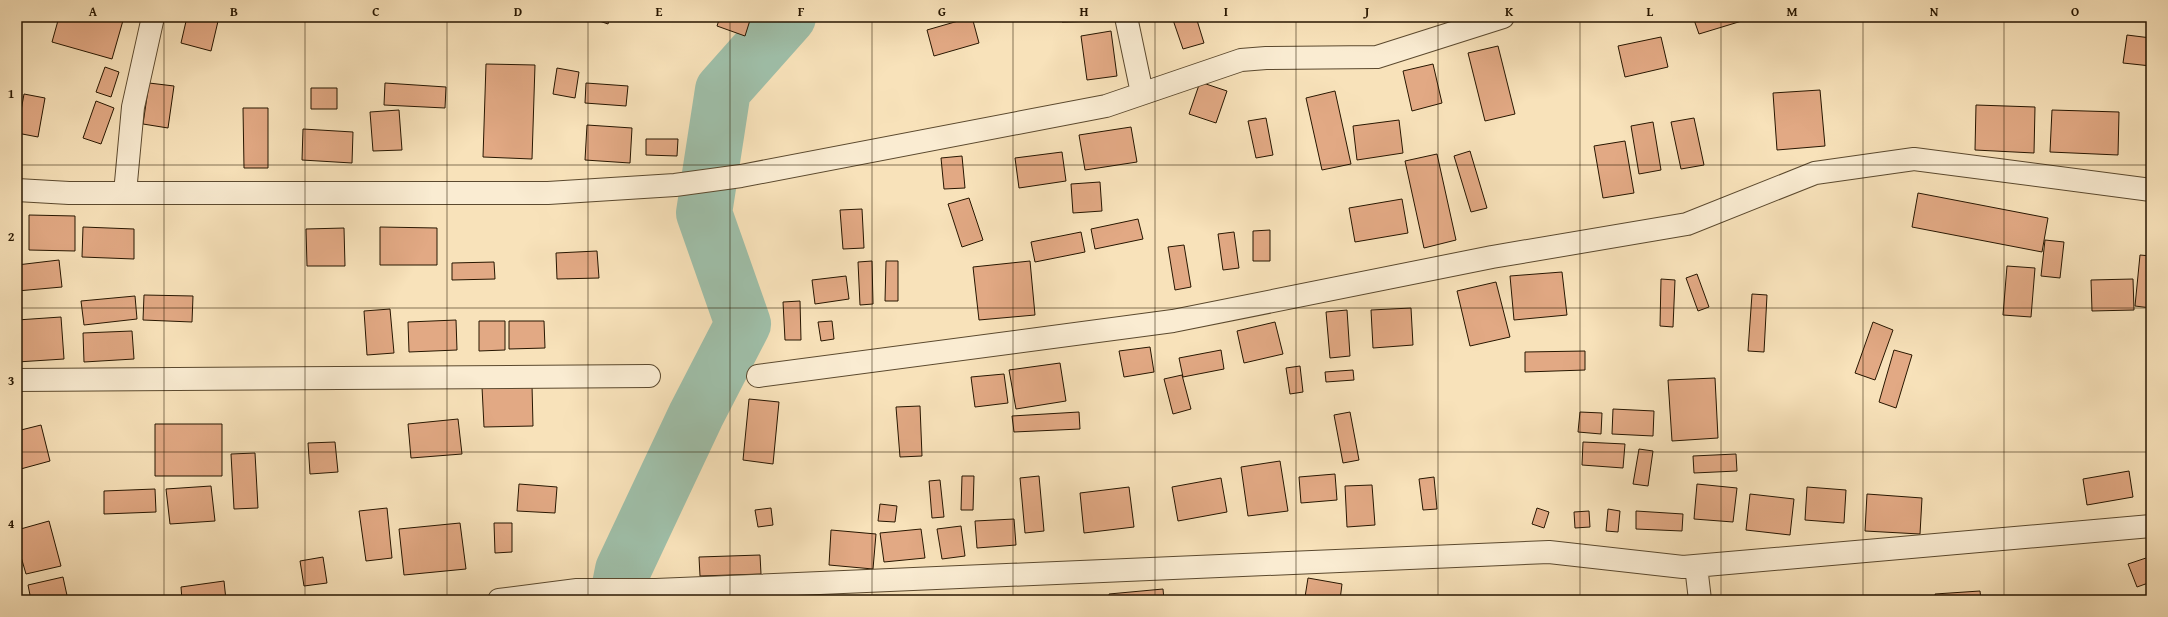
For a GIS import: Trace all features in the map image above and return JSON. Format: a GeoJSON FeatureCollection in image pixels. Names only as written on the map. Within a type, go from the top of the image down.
{"type":"FeatureCollection","features":[{"type":"Feature","properties":{"kind":"street"},"geometry":{"type":"LineString","coordinates":[[124,193],[133,107],[153,17]]}},
{"type":"Feature","properties":{"kind":"street"},"geometry":{"type":"LineString","coordinates":[[1126,17],[1142,93]]}},
{"type":"Feature","properties":{"kind":"street"},"geometry":{"type":"LineString","coordinates":[[17,190],[69,193],[548,194],[675,185],[740,176],[1106,106],[1241,60],[1266,58],[1377,56],[1503,17]]}},
{"type":"Feature","properties":{"kind":"street"},"geometry":{"type":"LineString","coordinates":[[758,376],[1083,334],[1210,314],[1492,257],[1687,224],[1815,173],[1899,160],[1914,159],[2151,190]]}},
{"type":"Feature","properties":{"kind":"street"},"geometry":{"type":"LineString","coordinates":[[17,380],[649,376]]}},
{"type":"Feature","properties":{"kind":"street"},"geometry":{"type":"LineString","coordinates":[[499,600],[577,590],[656,590],[1549,552],[1683,567],[2151,526]]}},
{"type":"Feature","properties":{"kind":"street"},"geometry":{"type":"LineString","coordinates":[[1696,566],[1700,600]]}},
{"type":"Feature","properties":{"kind":"building"},"geometry":{"type":"Polygon","coordinates":[[[59,17],[124,17],[112,59],[52,42],[59,17]]]}},
{"type":"Feature","properties":{"kind":"building"},"geometry":{"type":"Polygon","coordinates":[[[187,17],[219,17],[211,51],[181,43],[187,17]]]}},
{"type":"Feature","properties":{"kind":"building"},"geometry":{"type":"Polygon","coordinates":[[[588,17],[610,17],[608,24],[588,17]]]}},
{"type":"Feature","properties":{"kind":"building"},"geometry":{"type":"Polygon","coordinates":[[[720,17],[751,17],[745,36],[717,26],[720,17]]]}},
{"type":"Feature","properties":{"kind":"building"},"geometry":{"type":"Polygon","coordinates":[[[972,17],[979,43],[934,56],[927,30],[972,17]]]}},
{"type":"Feature","properties":{"kind":"building"},"geometry":{"type":"Polygon","coordinates":[[[1061,17],[1109,17],[1109,21],[1062,22],[1061,17]]]}},
{"type":"Feature","properties":{"kind":"building"},"geometry":{"type":"Polygon","coordinates":[[[1172,17],[1196,17],[1204,43],[1183,49],[1172,17]]]}},
{"type":"Feature","properties":{"kind":"building"},"geometry":{"type":"Polygon","coordinates":[[[1693,17],[1755,17],[1699,34],[1693,17]]]}},
{"type":"Feature","properties":{"kind":"building"},"geometry":{"type":"Polygon","coordinates":[[[1111,31],[1117,76],[1087,80],[1081,36],[1111,31]]]}},
{"type":"Feature","properties":{"kind":"building"},"geometry":{"type":"Polygon","coordinates":[[[2127,35],[2151,38],[2151,66],[2123,63],[2127,35]]]}},
{"type":"Feature","properties":{"kind":"building"},"geometry":{"type":"Polygon","coordinates":[[[1661,37],[1668,67],[1625,77],[1618,46],[1661,37]]]}},
{"type":"Feature","properties":{"kind":"building"},"geometry":{"type":"Polygon","coordinates":[[[1498,46],[1515,114],[1485,121],[1468,53],[1498,46]]]}},
{"type":"Feature","properties":{"kind":"building"},"geometry":{"type":"Polygon","coordinates":[[[486,64],[535,65],[532,159],[483,157],[486,64]]]}},
{"type":"Feature","properties":{"kind":"building"},"geometry":{"type":"Polygon","coordinates":[[[1433,64],[1442,103],[1412,111],[1403,71],[1433,64]]]}},
{"type":"Feature","properties":{"kind":"building"},"geometry":{"type":"Polygon","coordinates":[[[105,67],[119,72],[111,97],[96,92],[105,67]]]}},
{"type":"Feature","properties":{"kind":"building"},"geometry":{"type":"Polygon","coordinates":[[[557,68],[579,72],[575,98],[553,94],[557,68]]]}},
{"type":"Feature","properties":{"kind":"building"},"geometry":{"type":"Polygon","coordinates":[[[1200,82],[1227,91],[1216,123],[1189,114],[1200,82]]]}},
{"type":"Feature","properties":{"kind":"building"},"geometry":{"type":"Polygon","coordinates":[[[149,83],[174,86],[168,128],[143,124],[149,83]]]}},
{"type":"Feature","properties":{"kind":"building"},"geometry":{"type":"Polygon","coordinates":[[[385,83],[446,87],[445,108],[384,105],[385,83]]]}},
{"type":"Feature","properties":{"kind":"building"},"geometry":{"type":"Polygon","coordinates":[[[586,83],[628,86],[626,106],[585,103],[586,83]]]}},
{"type":"Feature","properties":{"kind":"building"},"geometry":{"type":"Polygon","coordinates":[[[311,88],[337,88],[337,109],[311,109],[311,88]]]}},
{"type":"Feature","properties":{"kind":"building"},"geometry":{"type":"Polygon","coordinates":[[[1820,90],[1825,146],[1777,150],[1773,93],[1820,90]]]}},
{"type":"Feature","properties":{"kind":"building"},"geometry":{"type":"Polygon","coordinates":[[[1335,91],[1351,164],[1322,170],[1306,98],[1335,91]]]}},
{"type":"Feature","properties":{"kind":"building"},"geometry":{"type":"Polygon","coordinates":[[[24,94],[45,98],[38,137],[17,133],[24,94]]]}},
{"type":"Feature","properties":{"kind":"building"},"geometry":{"type":"Polygon","coordinates":[[[96,101],[114,108],[101,144],[83,138],[96,101]]]}},
{"type":"Feature","properties":{"kind":"building"},"geometry":{"type":"Polygon","coordinates":[[[1976,105],[2035,107],[2034,153],[1975,150],[1976,105]]]}},
{"type":"Feature","properties":{"kind":"building"},"geometry":{"type":"Polygon","coordinates":[[[243,108],[268,108],[268,168],[244,168],[243,108]]]}},
{"type":"Feature","properties":{"kind":"building"},"geometry":{"type":"Polygon","coordinates":[[[399,110],[402,150],[373,151],[370,112],[399,110]]]}},
{"type":"Feature","properties":{"kind":"building"},"geometry":{"type":"Polygon","coordinates":[[[2052,110],[2119,112],[2118,155],[2050,152],[2052,110]]]}},
{"type":"Feature","properties":{"kind":"building"},"geometry":{"type":"Polygon","coordinates":[[[1266,118],[1273,155],[1256,158],[1248,121],[1266,118]]]}},
{"type":"Feature","properties":{"kind":"building"},"geometry":{"type":"Polygon","coordinates":[[[1694,118],[1704,165],[1681,169],[1671,122],[1694,118]]]}},
{"type":"Feature","properties":{"kind":"building"},"geometry":{"type":"Polygon","coordinates":[[[1399,120],[1403,153],[1357,160],[1353,126],[1399,120]]]}},
{"type":"Feature","properties":{"kind":"building"},"geometry":{"type":"Polygon","coordinates":[[[1653,122],[1661,170],[1639,174],[1631,126],[1653,122]]]}},
{"type":"Feature","properties":{"kind":"building"},"geometry":{"type":"Polygon","coordinates":[[[587,125],[632,128],[630,163],[585,160],[587,125]]]}},
{"type":"Feature","properties":{"kind":"building"},"geometry":{"type":"Polygon","coordinates":[[[1131,127],[1137,162],[1085,170],[1079,135],[1131,127]]]}},
{"type":"Feature","properties":{"kind":"building"},"geometry":{"type":"Polygon","coordinates":[[[303,129],[353,132],[352,163],[302,160],[303,129]]]}},
{"type":"Feature","properties":{"kind":"building"},"geometry":{"type":"Polygon","coordinates":[[[646,139],[678,139],[677,156],[646,155],[646,139]]]}},
{"type":"Feature","properties":{"kind":"building"},"geometry":{"type":"Polygon","coordinates":[[[1625,141],[1634,193],[1603,198],[1594,146],[1625,141]]]}},
{"type":"Feature","properties":{"kind":"building"},"geometry":{"type":"Polygon","coordinates":[[[1470,151],[1487,208],[1471,212],[1454,156],[1470,151]]]}},
{"type":"Feature","properties":{"kind":"building"},"geometry":{"type":"Polygon","coordinates":[[[1062,152],[1066,181],[1019,188],[1015,158],[1062,152]]]}},
{"type":"Feature","properties":{"kind":"building"},"geometry":{"type":"Polygon","coordinates":[[[1437,154],[1456,240],[1424,248],[1405,161],[1437,154]]]}},
{"type":"Feature","properties":{"kind":"building"},"geometry":{"type":"Polygon","coordinates":[[[962,156],[965,188],[944,189],[941,158],[962,156]]]}},
{"type":"Feature","properties":{"kind":"building"},"geometry":{"type":"Polygon","coordinates":[[[1100,182],[1102,211],[1073,213],[1071,184],[1100,182]]]}},
{"type":"Feature","properties":{"kind":"building"},"geometry":{"type":"Polygon","coordinates":[[[1918,193],[2048,218],[2042,252],[1912,227],[1918,193]]]}},
{"type":"Feature","properties":{"kind":"building"},"geometry":{"type":"Polygon","coordinates":[[[969,198],[983,240],[962,247],[948,204],[969,198]]]}},
{"type":"Feature","properties":{"kind":"building"},"geometry":{"type":"Polygon","coordinates":[[[1402,199],[1408,233],[1355,242],[1349,208],[1402,199]]]}},
{"type":"Feature","properties":{"kind":"building"},"geometry":{"type":"Polygon","coordinates":[[[862,209],[864,248],[843,249],[840,210],[862,209]]]}},
{"type":"Feature","properties":{"kind":"building"},"geometry":{"type":"Polygon","coordinates":[[[29,215],[75,216],[75,251],[29,250],[29,215]]]}},
{"type":"Feature","properties":{"kind":"building"},"geometry":{"type":"Polygon","coordinates":[[[1138,219],[1143,239],[1095,249],[1091,229],[1138,219]]]}},
{"type":"Feature","properties":{"kind":"building"},"geometry":{"type":"Polygon","coordinates":[[[83,227],[134,229],[134,259],[82,257],[83,227]]]}},
{"type":"Feature","properties":{"kind":"building"},"geometry":{"type":"Polygon","coordinates":[[[380,227],[437,228],[437,265],[380,265],[380,227]]]}},
{"type":"Feature","properties":{"kind":"building"},"geometry":{"type":"Polygon","coordinates":[[[344,228],[345,266],[307,266],[306,229],[344,228]]]}},
{"type":"Feature","properties":{"kind":"building"},"geometry":{"type":"Polygon","coordinates":[[[1270,230],[1270,261],[1253,261],[1253,231],[1270,230]]]}},
{"type":"Feature","properties":{"kind":"building"},"geometry":{"type":"Polygon","coordinates":[[[1081,232],[1085,252],[1035,262],[1031,242],[1081,232]]]}},
{"type":"Feature","properties":{"kind":"building"},"geometry":{"type":"Polygon","coordinates":[[[1234,232],[1239,268],[1223,270],[1218,234],[1234,232]]]}},
{"type":"Feature","properties":{"kind":"building"},"geometry":{"type":"Polygon","coordinates":[[[2045,240],[2064,242],[2060,278],[2041,276],[2045,240]]]}},
{"type":"Feature","properties":{"kind":"building"},"geometry":{"type":"Polygon","coordinates":[[[1184,245],[1191,287],[1175,290],[1168,247],[1184,245]]]}},
{"type":"Feature","properties":{"kind":"building"},"geometry":{"type":"Polygon","coordinates":[[[597,251],[599,278],[557,279],[556,253],[597,251]]]}},
{"type":"Feature","properties":{"kind":"building"},"geometry":{"type":"Polygon","coordinates":[[[2140,255],[2151,256],[2151,308],[2135,306],[2140,255]]]}},
{"type":"Feature","properties":{"kind":"building"},"geometry":{"type":"Polygon","coordinates":[[[59,260],[62,287],[17,291],[17,265],[59,260]]]}},
{"type":"Feature","properties":{"kind":"building"},"geometry":{"type":"Polygon","coordinates":[[[872,261],[873,304],[860,305],[858,262],[872,261]]]}},
{"type":"Feature","properties":{"kind":"building"},"geometry":{"type":"Polygon","coordinates":[[[886,261],[898,261],[898,301],[885,301],[886,261]]]}},
{"type":"Feature","properties":{"kind":"building"},"geometry":{"type":"Polygon","coordinates":[[[1030,261],[1035,315],[979,320],[973,267],[1030,261]]]}},
{"type":"Feature","properties":{"kind":"building"},"geometry":{"type":"Polygon","coordinates":[[[494,262],[495,279],[452,280],[452,263],[494,262]]]}},
{"type":"Feature","properties":{"kind":"building"},"geometry":{"type":"Polygon","coordinates":[[[2007,266],[2035,268],[2031,317],[2003,315],[2007,266]]]}},
{"type":"Feature","properties":{"kind":"building"},"geometry":{"type":"Polygon","coordinates":[[[1562,272],[1567,315],[1514,320],[1510,276],[1562,272]]]}},
{"type":"Feature","properties":{"kind":"building"},"geometry":{"type":"Polygon","coordinates":[[[1697,274],[1709,307],[1698,311],[1686,278],[1697,274]]]}},
{"type":"Feature","properties":{"kind":"building"},"geometry":{"type":"Polygon","coordinates":[[[846,276],[849,299],[815,304],[812,280],[846,276]]]}},
{"type":"Feature","properties":{"kind":"building"},"geometry":{"type":"Polygon","coordinates":[[[1661,279],[1675,280],[1673,327],[1660,326],[1661,279]]]}},
{"type":"Feature","properties":{"kind":"building"},"geometry":{"type":"Polygon","coordinates":[[[2133,279],[2134,310],[2092,311],[2091,280],[2133,279]]]}},
{"type":"Feature","properties":{"kind":"building"},"geometry":{"type":"Polygon","coordinates":[[[1496,282],[1510,337],[1470,346],[1457,291],[1496,282]]]}},
{"type":"Feature","properties":{"kind":"building"},"geometry":{"type":"Polygon","coordinates":[[[1752,294],[1767,295],[1764,352],[1748,351],[1752,294]]]}},
{"type":"Feature","properties":{"kind":"building"},"geometry":{"type":"Polygon","coordinates":[[[144,295],[193,296],[192,322],[143,320],[144,295]]]}},
{"type":"Feature","properties":{"kind":"building"},"geometry":{"type":"Polygon","coordinates":[[[135,296],[137,319],[84,325],[81,301],[135,296]]]}},
{"type":"Feature","properties":{"kind":"building"},"geometry":{"type":"Polygon","coordinates":[[[800,301],[801,340],[785,340],[783,302],[800,301]]]}},
{"type":"Feature","properties":{"kind":"building"},"geometry":{"type":"Polygon","coordinates":[[[1411,308],[1413,345],[1373,348],[1371,310],[1411,308]]]}},
{"type":"Feature","properties":{"kind":"building"},"geometry":{"type":"Polygon","coordinates":[[[390,309],[394,353],[367,355],[364,311],[390,309]]]}},
{"type":"Feature","properties":{"kind":"building"},"geometry":{"type":"Polygon","coordinates":[[[1347,310],[1350,356],[1330,358],[1326,312],[1347,310]]]}},
{"type":"Feature","properties":{"kind":"building"},"geometry":{"type":"Polygon","coordinates":[[[61,317],[64,359],[17,362],[17,320],[61,317]]]}},
{"type":"Feature","properties":{"kind":"building"},"geometry":{"type":"Polygon","coordinates":[[[456,320],[457,350],[409,352],[408,322],[456,320]]]}},
{"type":"Feature","properties":{"kind":"building"},"geometry":{"type":"Polygon","coordinates":[[[479,321],[505,321],[505,350],[479,351],[479,321]]]}},
{"type":"Feature","properties":{"kind":"building"},"geometry":{"type":"Polygon","coordinates":[[[509,321],[544,321],[545,348],[509,349],[509,321]]]}},
{"type":"Feature","properties":{"kind":"building"},"geometry":{"type":"Polygon","coordinates":[[[832,321],[834,339],[821,341],[818,322],[832,321]]]}},
{"type":"Feature","properties":{"kind":"building"},"geometry":{"type":"Polygon","coordinates":[[[1275,322],[1283,354],[1244,363],[1237,331],[1275,322]]]}},
{"type":"Feature","properties":{"kind":"building"},"geometry":{"type":"Polygon","coordinates":[[[1873,322],[1893,330],[1875,380],[1855,373],[1873,322]]]}},
{"type":"Feature","properties":{"kind":"building"},"geometry":{"type":"Polygon","coordinates":[[[132,331],[134,359],[84,362],[83,333],[132,331]]]}},
{"type":"Feature","properties":{"kind":"building"},"geometry":{"type":"Polygon","coordinates":[[[1150,347],[1154,372],[1124,377],[1119,351],[1150,347]]]}},
{"type":"Feature","properties":{"kind":"building"},"geometry":{"type":"Polygon","coordinates":[[[1221,350],[1224,369],[1183,377],[1179,358],[1221,350]]]}},
{"type":"Feature","properties":{"kind":"building"},"geometry":{"type":"Polygon","coordinates":[[[1894,350],[1912,355],[1896,408],[1879,402],[1894,350]]]}},
{"type":"Feature","properties":{"kind":"building"},"geometry":{"type":"Polygon","coordinates":[[[1585,351],[1585,370],[1525,372],[1525,352],[1585,351]]]}},
{"type":"Feature","properties":{"kind":"building"},"geometry":{"type":"Polygon","coordinates":[[[1060,363],[1066,401],[1016,409],[1009,370],[1060,363]]]}},
{"type":"Feature","properties":{"kind":"building"},"geometry":{"type":"Polygon","coordinates":[[[1300,366],[1303,392],[1290,394],[1286,368],[1300,366]]]}},
{"type":"Feature","properties":{"kind":"building"},"geometry":{"type":"Polygon","coordinates":[[[1353,370],[1354,380],[1326,382],[1325,372],[1353,370]]]}},
{"type":"Feature","properties":{"kind":"building"},"geometry":{"type":"Polygon","coordinates":[[[1004,374],[1008,403],[975,407],[971,377],[1004,374]]]}},
{"type":"Feature","properties":{"kind":"building"},"geometry":{"type":"Polygon","coordinates":[[[1182,375],[1191,409],[1173,414],[1164,379],[1182,375]]]}},
{"type":"Feature","properties":{"kind":"building"},"geometry":{"type":"Polygon","coordinates":[[[1715,378],[1718,438],[1672,441],[1668,380],[1715,378]]]}},
{"type":"Feature","properties":{"kind":"building"},"geometry":{"type":"Polygon","coordinates":[[[532,385],[533,426],[484,427],[482,387],[532,385]]]}},
{"type":"Feature","properties":{"kind":"building"},"geometry":{"type":"Polygon","coordinates":[[[749,399],[779,402],[773,464],[743,460],[749,399]]]}},
{"type":"Feature","properties":{"kind":"building"},"geometry":{"type":"Polygon","coordinates":[[[920,406],[922,456],[900,457],[896,407],[920,406]]]}},
{"type":"Feature","properties":{"kind":"building"},"geometry":{"type":"Polygon","coordinates":[[[1613,409],[1654,411],[1653,436],[1612,434],[1613,409]]]}},
{"type":"Feature","properties":{"kind":"building"},"geometry":{"type":"Polygon","coordinates":[[[1079,412],[1080,429],[1014,432],[1012,416],[1079,412]]]}},
{"type":"Feature","properties":{"kind":"building"},"geometry":{"type":"Polygon","coordinates":[[[1350,412],[1359,460],[1343,463],[1334,415],[1350,412]]]}},
{"type":"Feature","properties":{"kind":"building"},"geometry":{"type":"Polygon","coordinates":[[[1580,412],[1602,413],[1601,434],[1578,432],[1580,412]]]}},
{"type":"Feature","properties":{"kind":"building"},"geometry":{"type":"Polygon","coordinates":[[[458,419],[462,454],[411,458],[408,424],[458,419]]]}},
{"type":"Feature","properties":{"kind":"building"},"geometry":{"type":"Polygon","coordinates":[[[155,424],[222,424],[222,476],[155,476],[155,424]]]}},
{"type":"Feature","properties":{"kind":"building"},"geometry":{"type":"Polygon","coordinates":[[[41,425],[50,461],[17,470],[17,431],[41,425]]]}},
{"type":"Feature","properties":{"kind":"building"},"geometry":{"type":"Polygon","coordinates":[[[335,442],[338,472],[310,474],[308,443],[335,442]]]}},
{"type":"Feature","properties":{"kind":"building"},"geometry":{"type":"Polygon","coordinates":[[[1583,442],[1625,444],[1623,468],[1582,465],[1583,442]]]}},
{"type":"Feature","properties":{"kind":"building"},"geometry":{"type":"Polygon","coordinates":[[[1639,449],[1653,451],[1648,486],[1633,484],[1639,449]]]}},
{"type":"Feature","properties":{"kind":"building"},"geometry":{"type":"Polygon","coordinates":[[[255,453],[258,508],[234,509],[231,454],[255,453]]]}},
{"type":"Feature","properties":{"kind":"building"},"geometry":{"type":"Polygon","coordinates":[[[1736,454],[1737,471],[1694,473],[1693,456],[1736,454]]]}},
{"type":"Feature","properties":{"kind":"building"},"geometry":{"type":"Polygon","coordinates":[[[1280,461],[1288,511],[1248,516],[1241,467],[1280,461]]]}},
{"type":"Feature","properties":{"kind":"building"},"geometry":{"type":"Polygon","coordinates":[[[2129,471],[2133,497],[2087,505],[2083,479],[2129,471]]]}},
{"type":"Feature","properties":{"kind":"building"},"geometry":{"type":"Polygon","coordinates":[[[1335,474],[1337,500],[1301,503],[1299,477],[1335,474]]]}},
{"type":"Feature","properties":{"kind":"building"},"geometry":{"type":"Polygon","coordinates":[[[962,476],[974,476],[973,510],[961,510],[962,476]]]}},
{"type":"Feature","properties":{"kind":"building"},"geometry":{"type":"Polygon","coordinates":[[[1039,476],[1044,531],[1025,533],[1020,478],[1039,476]]]}},
{"type":"Feature","properties":{"kind":"building"},"geometry":{"type":"Polygon","coordinates":[[[1434,477],[1437,509],[1423,510],[1419,479],[1434,477]]]}},
{"type":"Feature","properties":{"kind":"building"},"geometry":{"type":"Polygon","coordinates":[[[1221,478],[1227,512],[1178,521],[1172,487],[1221,478]]]}},
{"type":"Feature","properties":{"kind":"building"},"geometry":{"type":"Polygon","coordinates":[[[940,480],[944,517],[932,518],[929,481],[940,480]]]}},
{"type":"Feature","properties":{"kind":"building"},"geometry":{"type":"Polygon","coordinates":[[[519,484],[557,487],[555,513],[517,511],[519,484]]]}},
{"type":"Feature","properties":{"kind":"building"},"geometry":{"type":"Polygon","coordinates":[[[1697,484],[1737,488],[1733,522],[1694,519],[1697,484]]]}},
{"type":"Feature","properties":{"kind":"building"},"geometry":{"type":"Polygon","coordinates":[[[1372,485],[1375,525],[1347,527],[1345,486],[1372,485]]]}},
{"type":"Feature","properties":{"kind":"building"},"geometry":{"type":"Polygon","coordinates":[[[211,486],[215,521],[170,524],[166,489],[211,486]]]}},
{"type":"Feature","properties":{"kind":"building"},"geometry":{"type":"Polygon","coordinates":[[[1129,487],[1134,527],[1084,533],[1080,493],[1129,487]]]}},
{"type":"Feature","properties":{"kind":"building"},"geometry":{"type":"Polygon","coordinates":[[[1807,487],[1846,490],[1844,523],[1805,520],[1807,487]]]}},
{"type":"Feature","properties":{"kind":"building"},"geometry":{"type":"Polygon","coordinates":[[[155,489],[156,512],[104,514],[104,491],[155,489]]]}},
{"type":"Feature","properties":{"kind":"building"},"geometry":{"type":"Polygon","coordinates":[[[1750,494],[1794,499],[1790,535],[1746,530],[1750,494]]]}},
{"type":"Feature","properties":{"kind":"building"},"geometry":{"type":"Polygon","coordinates":[[[1867,494],[1922,498],[1920,534],[1865,531],[1867,494]]]}},
{"type":"Feature","properties":{"kind":"building"},"geometry":{"type":"Polygon","coordinates":[[[880,504],[897,506],[895,522],[878,521],[880,504]]]}},
{"type":"Feature","properties":{"kind":"building"},"geometry":{"type":"Polygon","coordinates":[[[387,508],[392,558],[366,561],[359,511],[387,508]]]}},
{"type":"Feature","properties":{"kind":"building"},"geometry":{"type":"Polygon","coordinates":[[[771,508],[773,525],[758,527],[755,510],[771,508]]]}},
{"type":"Feature","properties":{"kind":"building"},"geometry":{"type":"Polygon","coordinates":[[[1537,508],[1549,512],[1544,528],[1532,524],[1537,508]]]}},
{"type":"Feature","properties":{"kind":"building"},"geometry":{"type":"Polygon","coordinates":[[[1608,509],[1620,511],[1618,532],[1606,531],[1608,509]]]}},
{"type":"Feature","properties":{"kind":"building"},"geometry":{"type":"Polygon","coordinates":[[[1589,511],[1590,527],[1575,528],[1574,512],[1589,511]]]}},
{"type":"Feature","properties":{"kind":"building"},"geometry":{"type":"Polygon","coordinates":[[[1636,511],[1683,514],[1682,531],[1636,529],[1636,511]]]}},
{"type":"Feature","properties":{"kind":"building"},"geometry":{"type":"Polygon","coordinates":[[[1014,519],[1016,545],[977,548],[975,521],[1014,519]]]}},
{"type":"Feature","properties":{"kind":"building"},"geometry":{"type":"Polygon","coordinates":[[[49,521],[61,566],[26,574],[17,543],[17,530],[49,521]]]}},
{"type":"Feature","properties":{"kind":"building"},"geometry":{"type":"Polygon","coordinates":[[[460,523],[466,569],[404,575],[399,529],[460,523]]]}},
{"type":"Feature","properties":{"kind":"building"},"geometry":{"type":"Polygon","coordinates":[[[494,523],[512,523],[512,552],[495,553],[494,523]]]}},
{"type":"Feature","properties":{"kind":"building"},"geometry":{"type":"Polygon","coordinates":[[[961,526],[965,556],[942,559],[937,529],[961,526]]]}},
{"type":"Feature","properties":{"kind":"building"},"geometry":{"type":"Polygon","coordinates":[[[921,529],[925,558],[884,562],[880,533],[921,529]]]}},
{"type":"Feature","properties":{"kind":"building"},"geometry":{"type":"Polygon","coordinates":[[[831,530],[876,534],[873,569],[829,565],[831,530]]]}},
{"type":"Feature","properties":{"kind":"building"},"geometry":{"type":"Polygon","coordinates":[[[760,555],[761,574],[700,576],[699,557],[760,555]]]}},
{"type":"Feature","properties":{"kind":"building"},"geometry":{"type":"Polygon","coordinates":[[[323,557],[327,583],[304,586],[300,561],[323,557]]]}},
{"type":"Feature","properties":{"kind":"building"},"geometry":{"type":"Polygon","coordinates":[[[2149,557],[2151,563],[2151,582],[2137,587],[2128,564],[2149,557]]]}},
{"type":"Feature","properties":{"kind":"building"},"geometry":{"type":"Polygon","coordinates":[[[63,577],[68,600],[31,600],[28,585],[63,577]]]}},
{"type":"Feature","properties":{"kind":"building"},"geometry":{"type":"Polygon","coordinates":[[[1308,578],[1342,584],[1340,600],[1320,600],[1305,597],[1308,578]]]}},
{"type":"Feature","properties":{"kind":"building"},"geometry":{"type":"Polygon","coordinates":[[[224,581],[226,600],[182,600],[181,587],[224,581]]]}},
{"type":"Feature","properties":{"kind":"building"},"geometry":{"type":"Polygon","coordinates":[[[1163,589],[1164,600],[1110,600],[1109,594],[1163,589]]]}},
{"type":"Feature","properties":{"kind":"building"},"geometry":{"type":"Polygon","coordinates":[[[1980,591],[1981,600],[1936,600],[1935,594],[1980,591]]]}},
{"type":"Feature","properties":{"kind":"waterway"},"geometry":{"type":"LineString","coordinates":[[617,600],[623,570],[696,415],[743,324],[704,213],[723,90],[788,17]]}}]}
